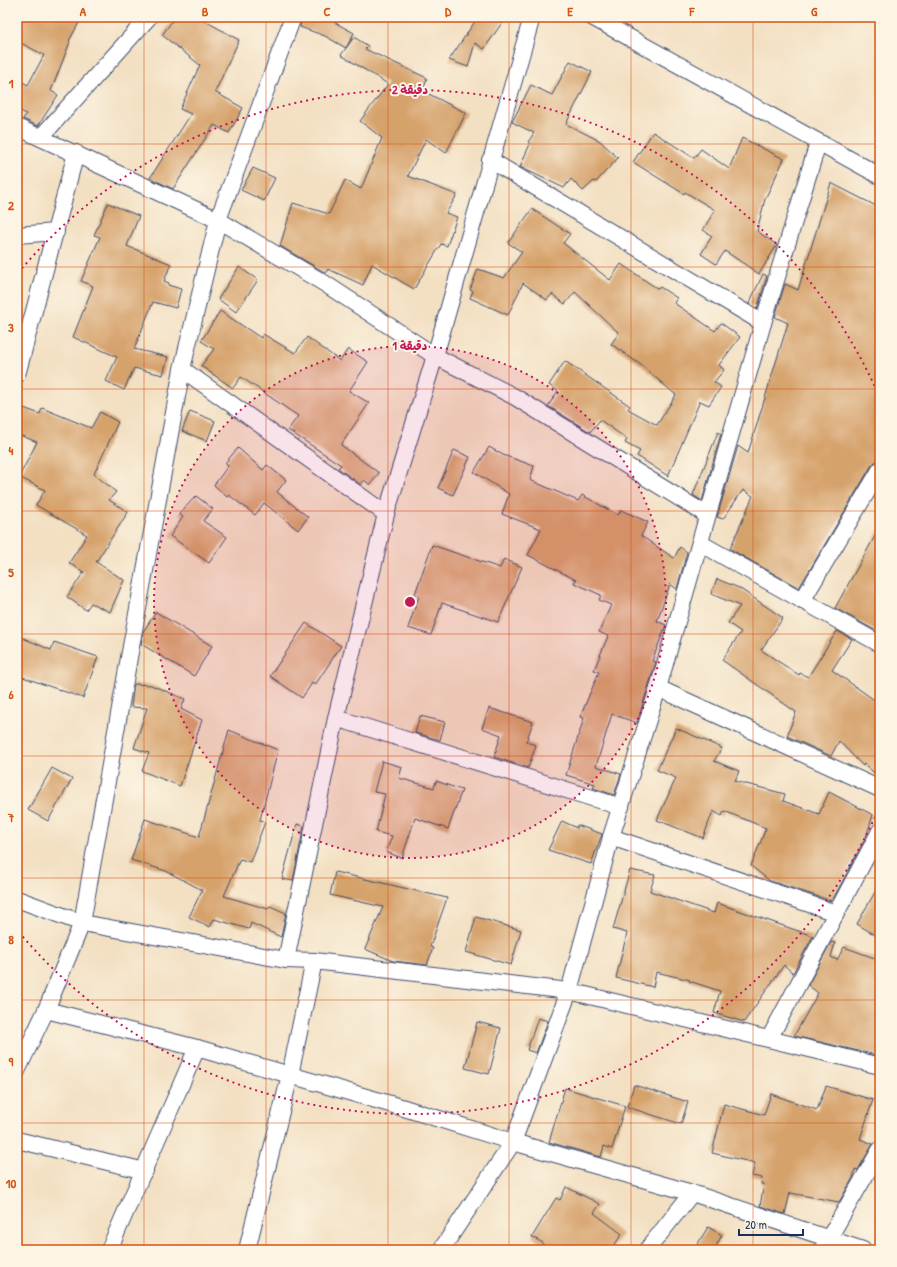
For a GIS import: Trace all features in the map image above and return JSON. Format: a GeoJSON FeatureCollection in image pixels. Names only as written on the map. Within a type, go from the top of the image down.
{"type":"FeatureCollection","features":[{"type":"Feature","properties":{"kind":"street"},"geometry":{"type":"LineString","coordinates":[[41,137],[149,17]]}},
{"type":"Feature","properties":{"kind":"street"},"geometry":{"type":"LineString","coordinates":[[17,1071],[46,1010],[82,923],[131,644],[182,369],[218,220],[293,17]]}},
{"type":"Feature","properties":{"kind":"street"},"geometry":{"type":"LineString","coordinates":[[286,960],[336,718],[386,514],[435,356],[532,17]]}},
{"type":"Feature","properties":{"kind":"street"},"geometry":{"type":"LineString","coordinates":[[592,17],[880,176]]}},
{"type":"Feature","properties":{"kind":"street"},"geometry":{"type":"LineString","coordinates":[[17,127],[218,220],[324,283],[435,356],[515,396],[707,515]]}},
{"type":"Feature","properties":{"kind":"street"},"geometry":{"type":"LineString","coordinates":[[441,1250],[513,1142],[569,991],[611,837],[658,688],[763,323],[818,143]]}},
{"type":"Feature","properties":{"kind":"street"},"geometry":{"type":"LineString","coordinates":[[17,375],[76,153]]}},
{"type":"Feature","properties":{"kind":"street"},"geometry":{"type":"LineString","coordinates":[[490,160],[763,323]]}},
{"type":"Feature","properties":{"kind":"street"},"geometry":{"type":"LineString","coordinates":[[17,235],[56,232]]}},
{"type":"Feature","properties":{"kind":"street"},"geometry":{"type":"LineString","coordinates":[[182,369],[386,514]]}},
{"type":"Feature","properties":{"kind":"street"},"geometry":{"type":"LineString","coordinates":[[802,601],[880,470]]}},
{"type":"Feature","properties":{"kind":"street"},"geometry":{"type":"LineString","coordinates":[[700,544],[880,644]]}},
{"type":"Feature","properties":{"kind":"street"},"geometry":{"type":"LineString","coordinates":[[658,688],[880,789]]}},
{"type":"Feature","properties":{"kind":"street"},"geometry":{"type":"LineString","coordinates":[[336,718],[621,807]]}},
{"type":"Feature","properties":{"kind":"street"},"geometry":{"type":"LineString","coordinates":[[768,1039],[880,831]]}},
{"type":"Feature","properties":{"kind":"street"},"geometry":{"type":"LineString","coordinates":[[611,837],[836,913]]}},
{"type":"Feature","properties":{"kind":"street"},"geometry":{"type":"LineString","coordinates":[[17,899],[82,923],[286,960],[314,961],[569,991],[880,1066]]}},
{"type":"Feature","properties":{"kind":"street"},"geometry":{"type":"LineString","coordinates":[[247,1250],[290,1076],[314,961]]}},
{"type":"Feature","properties":{"kind":"street"},"geometry":{"type":"LineString","coordinates":[[46,1010],[197,1048],[513,1142],[692,1193],[825,1244],[863,1250]]}},
{"type":"Feature","properties":{"kind":"street"},"geometry":{"type":"LineString","coordinates":[[109,1250],[145,1171],[197,1048]]}},
{"type":"Feature","properties":{"kind":"street"},"geometry":{"type":"LineString","coordinates":[[17,1140],[145,1171]]}},
{"type":"Feature","properties":{"kind":"street"},"geometry":{"type":"LineString","coordinates":[[825,1244],[880,1150]]}},
{"type":"Feature","properties":{"kind":"street"},"geometry":{"type":"LineString","coordinates":[[647,1250],[692,1193]]}},
{"type":"Feature","properties":{"kind":"building"},"geometry":{"type":"Polygon","coordinates":[[[17,17],[82,17],[69,41],[70,42],[51,91],[58,95],[38,126],[23,119],[26,114],[17,109],[17,79],[28,85],[44,55],[17,41],[17,17]]]}},
{"type":"Feature","properties":{"kind":"building"},"geometry":{"type":"Polygon","coordinates":[[[175,17],[198,17],[239,40],[215,92],[243,108],[229,133],[214,125],[173,189],[150,178],[191,114],[180,109],[200,65],[162,35],[175,17]]]}},
{"type":"Feature","properties":{"kind":"building"},"geometry":{"type":"Polygon","coordinates":[[[302,17],[336,17],[334,22],[354,33],[346,48],[325,36],[300,27],[302,17]]]}},
{"type":"Feature","properties":{"kind":"building"},"geometry":{"type":"Polygon","coordinates":[[[478,17],[506,17],[484,49],[475,43],[468,67],[449,60],[478,17]]]}},
{"type":"Feature","properties":{"kind":"building"},"geometry":{"type":"Polygon","coordinates":[[[354,37],[368,46],[365,49],[427,78],[423,91],[466,113],[446,153],[426,139],[408,176],[457,195],[446,213],[457,217],[447,246],[441,244],[414,289],[372,264],[363,285],[328,269],[326,273],[280,246],[293,203],[329,214],[345,180],[361,189],[382,138],[360,121],[388,84],[341,55],[354,37]]]}},
{"type":"Feature","properties":{"kind":"building"},"geometry":{"type":"Polygon","coordinates":[[[570,61],[592,72],[566,124],[600,141],[618,158],[596,182],[594,181],[583,191],[571,179],[564,188],[520,167],[530,144],[528,142],[534,133],[512,122],[531,85],[552,95],[570,61]]]}},
{"type":"Feature","properties":{"kind":"building"},"geometry":{"type":"Polygon","coordinates":[[[653,132],[694,158],[701,149],[729,169],[742,138],[784,159],[765,199],[757,231],[777,245],[759,274],[725,251],[716,264],[701,254],[712,236],[703,230],[715,210],[685,192],[684,194],[633,162],[653,132]]]}},
{"type":"Feature","properties":{"kind":"building"},"geometry":{"type":"Polygon","coordinates":[[[253,168],[275,178],[264,201],[241,190],[253,168]]]}},
{"type":"Feature","properties":{"kind":"building"},"geometry":{"type":"Polygon","coordinates":[[[831,183],[880,208],[880,458],[872,465],[799,588],[730,549],[753,496],[743,490],[723,519],[717,517],[738,446],[748,453],[788,323],[775,317],[785,284],[798,290],[831,183]]]}},
{"type":"Feature","properties":{"kind":"building"},"geometry":{"type":"Polygon","coordinates":[[[108,203],[139,216],[127,246],[171,264],[164,281],[169,283],[168,285],[181,289],[176,308],[153,302],[134,349],[168,357],[163,375],[134,368],[124,390],[106,381],[117,357],[73,337],[93,286],[81,281],[100,237],[94,235],[108,203]]]}},
{"type":"Feature","properties":{"kind":"building"},"geometry":{"type":"Polygon","coordinates":[[[532,209],[570,234],[563,243],[610,280],[621,264],[658,289],[660,287],[677,298],[674,303],[715,331],[721,323],[740,337],[719,365],[724,370],[714,382],[721,387],[709,405],[700,401],[668,476],[637,456],[640,451],[625,443],[627,439],[600,420],[590,432],[548,406],[558,391],[549,385],[565,361],[630,406],[628,409],[657,425],[676,395],[641,365],[611,344],[619,333],[575,292],[565,304],[552,294],[547,300],[523,283],[508,315],[470,298],[473,291],[470,290],[478,269],[504,278],[522,252],[508,243],[532,209]]]}},
{"type":"Feature","properties":{"kind":"building"},"geometry":{"type":"Polygon","coordinates":[[[239,267],[258,280],[236,312],[218,299],[239,267]]]}},
{"type":"Feature","properties":{"kind":"building"},"geometry":{"type":"Polygon","coordinates":[[[763,274],[767,276],[757,309],[749,304],[763,274]]]}},
{"type":"Feature","properties":{"kind":"building"},"geometry":{"type":"Polygon","coordinates":[[[220,311],[261,338],[263,334],[295,353],[307,337],[340,361],[348,349],[368,362],[349,391],[369,403],[341,445],[379,473],[370,485],[364,480],[361,485],[338,468],[341,465],[288,430],[298,416],[241,377],[233,388],[201,366],[214,349],[201,341],[220,311]]]}},
{"type":"Feature","properties":{"kind":"building"},"geometry":{"type":"Polygon","coordinates":[[[21,407],[40,414],[42,408],[91,428],[100,412],[118,422],[94,474],[116,492],[109,500],[128,512],[96,562],[124,580],[110,612],[91,603],[86,610],[67,597],[84,572],[69,563],[87,535],[36,505],[45,490],[19,477],[37,442],[17,434],[17,418],[21,407]]]}},
{"type":"Feature","properties":{"kind":"building"},"geometry":{"type":"Polygon","coordinates":[[[190,411],[215,421],[207,441],[182,431],[190,411]]]}},
{"type":"Feature","properties":{"kind":"building"},"geometry":{"type":"Polygon","coordinates":[[[718,432],[721,434],[702,501],[693,495],[718,432]]]}},
{"type":"Feature","properties":{"kind":"building"},"geometry":{"type":"Polygon","coordinates":[[[489,447],[503,455],[534,466],[530,480],[578,501],[582,495],[618,515],[621,510],[648,522],[641,536],[674,558],[680,547],[687,552],[677,589],[670,584],[657,621],[666,625],[652,661],[656,662],[637,723],[612,714],[596,766],[621,774],[614,795],[593,788],[595,784],[566,775],[584,718],[580,717],[599,672],[594,670],[608,636],[599,632],[611,605],[599,600],[601,595],[574,583],[576,580],[528,555],[541,529],[502,514],[509,494],[474,472],[489,447]]]}},
{"type":"Feature","properties":{"kind":"building"},"geometry":{"type":"Polygon","coordinates":[[[238,448],[263,470],[267,465],[286,480],[277,492],[308,517],[298,530],[264,503],[255,515],[229,495],[227,497],[214,485],[228,466],[225,463],[238,448]]]}},
{"type":"Feature","properties":{"kind":"building"},"geometry":{"type":"Polygon","coordinates":[[[454,450],[470,457],[453,495],[438,488],[454,450]]]}},
{"type":"Feature","properties":{"kind":"building"},"geometry":{"type":"Polygon","coordinates":[[[196,496],[213,509],[203,521],[227,537],[209,563],[170,536],[183,517],[179,514],[196,496]]]}},
{"type":"Feature","properties":{"kind":"building"},"geometry":{"type":"Polygon","coordinates":[[[880,527],[880,633],[835,608],[880,527]]]}},
{"type":"Feature","properties":{"kind":"building"},"geometry":{"type":"Polygon","coordinates":[[[432,545],[500,568],[504,559],[522,567],[498,622],[442,603],[431,635],[408,628],[419,596],[415,594],[432,545]]]}},
{"type":"Feature","properties":{"kind":"building"},"geometry":{"type":"Polygon","coordinates":[[[717,579],[739,588],[783,618],[761,650],[799,675],[800,673],[808,677],[837,631],[852,639],[832,670],[880,704],[880,778],[864,764],[863,766],[839,741],[831,756],[787,736],[796,712],[722,660],[741,632],[728,623],[740,606],[711,594],[717,579]]]}},
{"type":"Feature","properties":{"kind":"building"},"geometry":{"type":"Polygon","coordinates":[[[156,612],[212,646],[194,676],[141,644],[143,632],[156,612]]]}},
{"type":"Feature","properties":{"kind":"building"},"geometry":{"type":"Polygon","coordinates":[[[306,623],[341,646],[315,685],[312,683],[302,698],[270,676],[306,623]]]}},
{"type":"Feature","properties":{"kind":"building"},"geometry":{"type":"Polygon","coordinates":[[[23,638],[51,650],[54,642],[98,657],[83,698],[17,675],[17,654],[23,638]]]}},
{"type":"Feature","properties":{"kind":"building"},"geometry":{"type":"Polygon","coordinates":[[[134,684],[151,685],[185,699],[181,709],[202,720],[180,786],[142,771],[149,753],[134,748],[147,708],[131,707],[134,684]]]}},
{"type":"Feature","properties":{"kind":"building"},"geometry":{"type":"Polygon","coordinates":[[[489,708],[533,722],[526,742],[536,745],[528,768],[494,757],[501,735],[482,728],[489,708]]]}},
{"type":"Feature","properties":{"kind":"building"},"geometry":{"type":"Polygon","coordinates":[[[420,716],[445,722],[440,740],[415,733],[420,716]]]}},
{"type":"Feature","properties":{"kind":"building"},"geometry":{"type":"Polygon","coordinates":[[[676,728],[722,748],[714,761],[739,771],[735,781],[785,794],[783,801],[819,814],[829,792],[873,815],[866,837],[832,901],[770,881],[751,866],[766,828],[724,811],[722,816],[713,811],[703,838],[657,820],[676,778],[657,770],[676,728]]]}},
{"type":"Feature","properties":{"kind":"building"},"geometry":{"type":"Polygon","coordinates":[[[229,730],[278,750],[260,820],[265,822],[250,862],[240,859],[224,896],[268,909],[270,906],[286,913],[281,937],[251,923],[249,929],[214,919],[210,927],[189,917],[202,890],[166,871],[131,860],[145,819],[199,837],[229,730]]]}},
{"type":"Feature","properties":{"kind":"building"},"geometry":{"type":"Polygon","coordinates":[[[382,761],[402,767],[399,778],[434,788],[436,781],[462,790],[448,829],[415,818],[402,858],[386,852],[392,836],[376,832],[385,794],[374,792],[382,761]]]}},
{"type":"Feature","properties":{"kind":"building"},"geometry":{"type":"Polygon","coordinates":[[[52,768],[72,779],[48,821],[28,810],[52,768]]]}},
{"type":"Feature","properties":{"kind":"building"},"geometry":{"type":"Polygon","coordinates":[[[562,821],[577,828],[577,825],[602,834],[591,864],[548,850],[562,821]]]}},
{"type":"Feature","properties":{"kind":"building"},"geometry":{"type":"Polygon","coordinates":[[[297,824],[304,826],[293,881],[282,879],[297,824]]]}},
{"type":"Feature","properties":{"kind":"building"},"geometry":{"type":"Polygon","coordinates":[[[630,870],[655,875],[650,891],[714,913],[717,903],[813,936],[793,973],[784,965],[744,1022],[714,1013],[720,991],[689,981],[690,980],[656,972],[653,987],[616,978],[627,933],[613,929],[630,870]]]}},
{"type":"Feature","properties":{"kind":"building"},"geometry":{"type":"Polygon","coordinates":[[[335,872],[447,898],[430,947],[433,948],[427,965],[393,961],[365,949],[383,907],[330,895],[335,872]]]}},
{"type":"Feature","properties":{"kind":"building"},"geometry":{"type":"Polygon","coordinates":[[[880,883],[880,938],[857,924],[880,883]]]}},
{"type":"Feature","properties":{"kind":"building"},"geometry":{"type":"Polygon","coordinates":[[[476,917],[521,930],[511,965],[466,952],[476,917]]]}},
{"type":"Feature","properties":{"kind":"building"},"geometry":{"type":"Polygon","coordinates":[[[831,942],[835,943],[831,957],[837,960],[844,947],[880,960],[880,1056],[794,1036],[818,993],[808,985],[831,942]]]}},
{"type":"Feature","properties":{"kind":"building"},"geometry":{"type":"Polygon","coordinates":[[[538,1018],[548,1021],[536,1053],[527,1050],[538,1018]]]}},
{"type":"Feature","properties":{"kind":"building"},"geometry":{"type":"Polygon","coordinates":[[[477,1022],[501,1028],[489,1074],[465,1068],[477,1022]]]}},
{"type":"Feature","properties":{"kind":"building"},"geometry":{"type":"Polygon","coordinates":[[[634,1085],[688,1102],[681,1124],[627,1107],[634,1085]]]}},
{"type":"Feature","properties":{"kind":"building"},"geometry":{"type":"Polygon","coordinates":[[[826,1086],[873,1100],[860,1139],[873,1144],[858,1170],[855,1169],[853,1178],[839,1202],[790,1193],[785,1214],[760,1206],[764,1184],[761,1184],[762,1178],[752,1176],[755,1163],[712,1153],[724,1104],[764,1115],[771,1094],[817,1110],[826,1086]]]}},
{"type":"Feature","properties":{"kind":"building"},"geometry":{"type":"Polygon","coordinates":[[[565,1088],[625,1106],[612,1149],[604,1146],[601,1157],[549,1142],[565,1088]]]}},
{"type":"Feature","properties":{"kind":"building"},"geometry":{"type":"Polygon","coordinates":[[[566,1187],[600,1204],[594,1213],[622,1234],[611,1250],[539,1250],[543,1243],[532,1237],[556,1198],[560,1200],[566,1187]]]}},
{"type":"Feature","properties":{"kind":"building"},"geometry":{"type":"Polygon","coordinates":[[[708,1227],[722,1235],[714,1250],[694,1250],[708,1227]]]}}]}
